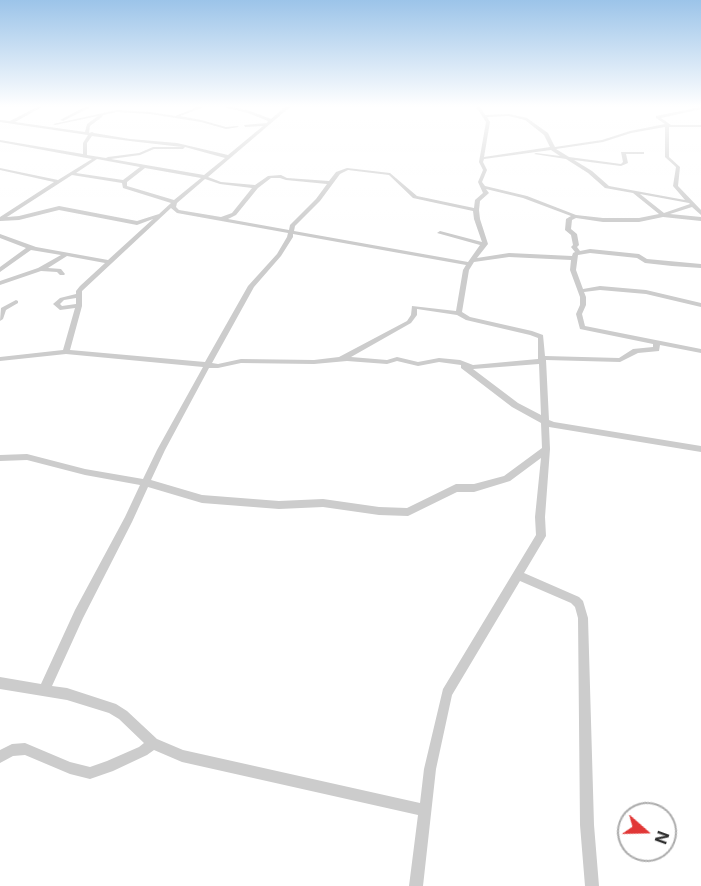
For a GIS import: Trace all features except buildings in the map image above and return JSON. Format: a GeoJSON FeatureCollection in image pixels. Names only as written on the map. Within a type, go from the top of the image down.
{"type":"FeatureCollection","features":[{"type":"Feature","properties":{"kind":"street"},"geometry":{"type":"LineString","coordinates":[[39,148],[205,177],[220,183],[256,187]]}},
{"type":"Feature","properties":{"kind":"street"},"geometry":{"type":"LineString","coordinates":[[85,148],[85,156]]}},
{"type":"Feature","properties":{"kind":"street"},"geometry":{"type":"LineString","coordinates":[[109,161],[108,158],[140,154],[148,148]]}},
{"type":"Feature","properties":{"kind":"street"},"geometry":{"type":"LineString","coordinates":[[189,148],[228,157]]}},
{"type":"Feature","properties":{"kind":"street"},"geometry":{"type":"LineString","coordinates":[[66,352],[82,287],[175,202],[239,148]]}},
{"type":"Feature","properties":{"kind":"street"},"geometry":{"type":"LineString","coordinates":[[459,313],[465,275],[470,262],[485,244],[484,233],[477,219],[476,210],[478,200],[486,194],[480,182],[485,170],[481,162],[485,148]]}},
{"type":"Feature","properties":{"kind":"street"},"geometry":{"type":"LineString","coordinates":[[484,158],[550,148]]}},
{"type":"Feature","properties":{"kind":"street"},"geometry":{"type":"LineString","coordinates":[[552,148],[590,172],[607,187],[691,203]]}},
{"type":"Feature","properties":{"kind":"street"},"geometry":{"type":"LineString","coordinates":[[667,148],[667,157],[678,167],[675,186],[701,213]]}},
{"type":"Feature","properties":{"kind":"street"},"geometry":{"type":"LineString","coordinates":[[527,153],[621,165],[626,163],[623,153],[642,153]]}},
{"type":"Feature","properties":{"kind":"street"},"geometry":{"type":"LineString","coordinates":[[0,219],[95,159]]}},
{"type":"Feature","properties":{"kind":"street"},"geometry":{"type":"LineString","coordinates":[[73,174],[124,182],[144,166]]}},
{"type":"Feature","properties":{"kind":"street"},"geometry":{"type":"LineString","coordinates":[[0,169],[59,182]]}},
{"type":"Feature","properties":{"kind":"street"},"geometry":{"type":"LineString","coordinates":[[44,690],[79,614],[147,484],[166,440],[251,286],[279,255],[292,232],[292,226],[345,169],[388,174],[418,198],[476,210]]}},
{"type":"Feature","properties":{"kind":"street"},"geometry":{"type":"LineString","coordinates":[[232,219],[256,187],[275,176],[331,183]]}},
{"type":"Feature","properties":{"kind":"street"},"geometry":{"type":"LineString","coordinates":[[124,182],[125,187],[132,190],[175,202]]}},
{"type":"Feature","properties":{"kind":"street"},"geometry":{"type":"LineString","coordinates":[[483,187],[525,197],[575,216],[601,220],[639,220],[663,215],[691,203]]}},
{"type":"Feature","properties":{"kind":"street"},"geometry":{"type":"LineString","coordinates":[[635,193],[663,215],[701,219]]}},
{"type":"Feature","properties":{"kind":"street"},"geometry":{"type":"LineString","coordinates":[[175,202],[174,207],[177,211]]}},
{"type":"Feature","properties":{"kind":"street"},"geometry":{"type":"LineString","coordinates":[[0,219],[19,218],[59,208],[137,223],[177,211],[232,219],[447,260],[470,262],[509,255],[576,256],[610,252],[639,256],[645,261],[701,266]]}},
{"type":"Feature","properties":{"kind":"street"},"geometry":{"type":"LineString","coordinates":[[575,216],[569,219],[568,230],[574,234],[576,245],[573,270],[583,300],[579,314],[582,328],[701,351]]}},
{"type":"Feature","properties":{"kind":"street"},"geometry":{"type":"LineString","coordinates":[[440,233],[485,244]]}},
{"type":"Feature","properties":{"kind":"street"},"geometry":{"type":"LineString","coordinates":[[0,236],[31,247],[111,262]]}},
{"type":"Feature","properties":{"kind":"street"},"geometry":{"type":"LineString","coordinates":[[0,270],[31,247]]}},
{"type":"Feature","properties":{"kind":"street"},"geometry":{"type":"LineString","coordinates":[[0,284],[39,269],[67,254]]}},
{"type":"Feature","properties":{"kind":"street"},"geometry":{"type":"LineString","coordinates":[[447,260],[465,275]]}},
{"type":"Feature","properties":{"kind":"street"},"geometry":{"type":"LineString","coordinates":[[39,269],[59,270],[62,274]]}},
{"type":"Feature","properties":{"kind":"street"},"geometry":{"type":"LineString","coordinates":[[580,291],[600,288],[646,292],[701,305]]}},
{"type":"Feature","properties":{"kind":"street"},"geometry":{"type":"LineString","coordinates":[[79,295],[60,299],[56,304],[60,308],[79,306]]}},
{"type":"Feature","properties":{"kind":"street"},"geometry":{"type":"LineString","coordinates":[[0,319],[3,309],[16,302]]}},
{"type":"Feature","properties":{"kind":"street"},"geometry":{"type":"LineString","coordinates":[[339,360],[409,322],[414,315],[414,308],[459,313],[468,320],[539,336],[543,341],[545,450],[540,516],[541,536],[466,657],[447,693],[432,759],[416,886]]}},
{"type":"Feature","properties":{"kind":"street"},"geometry":{"type":"LineString","coordinates":[[0,359],[66,352],[218,366],[240,362],[314,363],[339,360],[387,362],[397,359],[418,364],[439,360],[460,362],[472,367],[542,360],[620,360],[636,351],[657,349],[656,344]]}},
{"type":"Feature","properties":{"kind":"street"},"geometry":{"type":"LineString","coordinates":[[460,362],[515,405],[545,422],[701,449]]}},
{"type":"Feature","properties":{"kind":"street"},"geometry":{"type":"LineString","coordinates":[[0,458],[27,457],[202,499],[279,504],[323,503],[379,511],[408,512],[456,488],[474,488],[507,479],[545,450]]}},
{"type":"Feature","properties":{"kind":"street"},"geometry":{"type":"LineString","coordinates":[[518,575],[575,600],[579,604],[583,618],[587,825],[592,886]]}},
{"type":"Feature","properties":{"kind":"street"},"geometry":{"type":"LineString","coordinates":[[0,683],[67,694],[111,708],[123,715],[153,743],[182,756],[424,810]]}},
{"type":"Feature","properties":{"kind":"street"},"geometry":{"type":"LineString","coordinates":[[0,757],[12,750],[25,749],[70,768],[90,773],[143,751],[153,743]]}}]}
